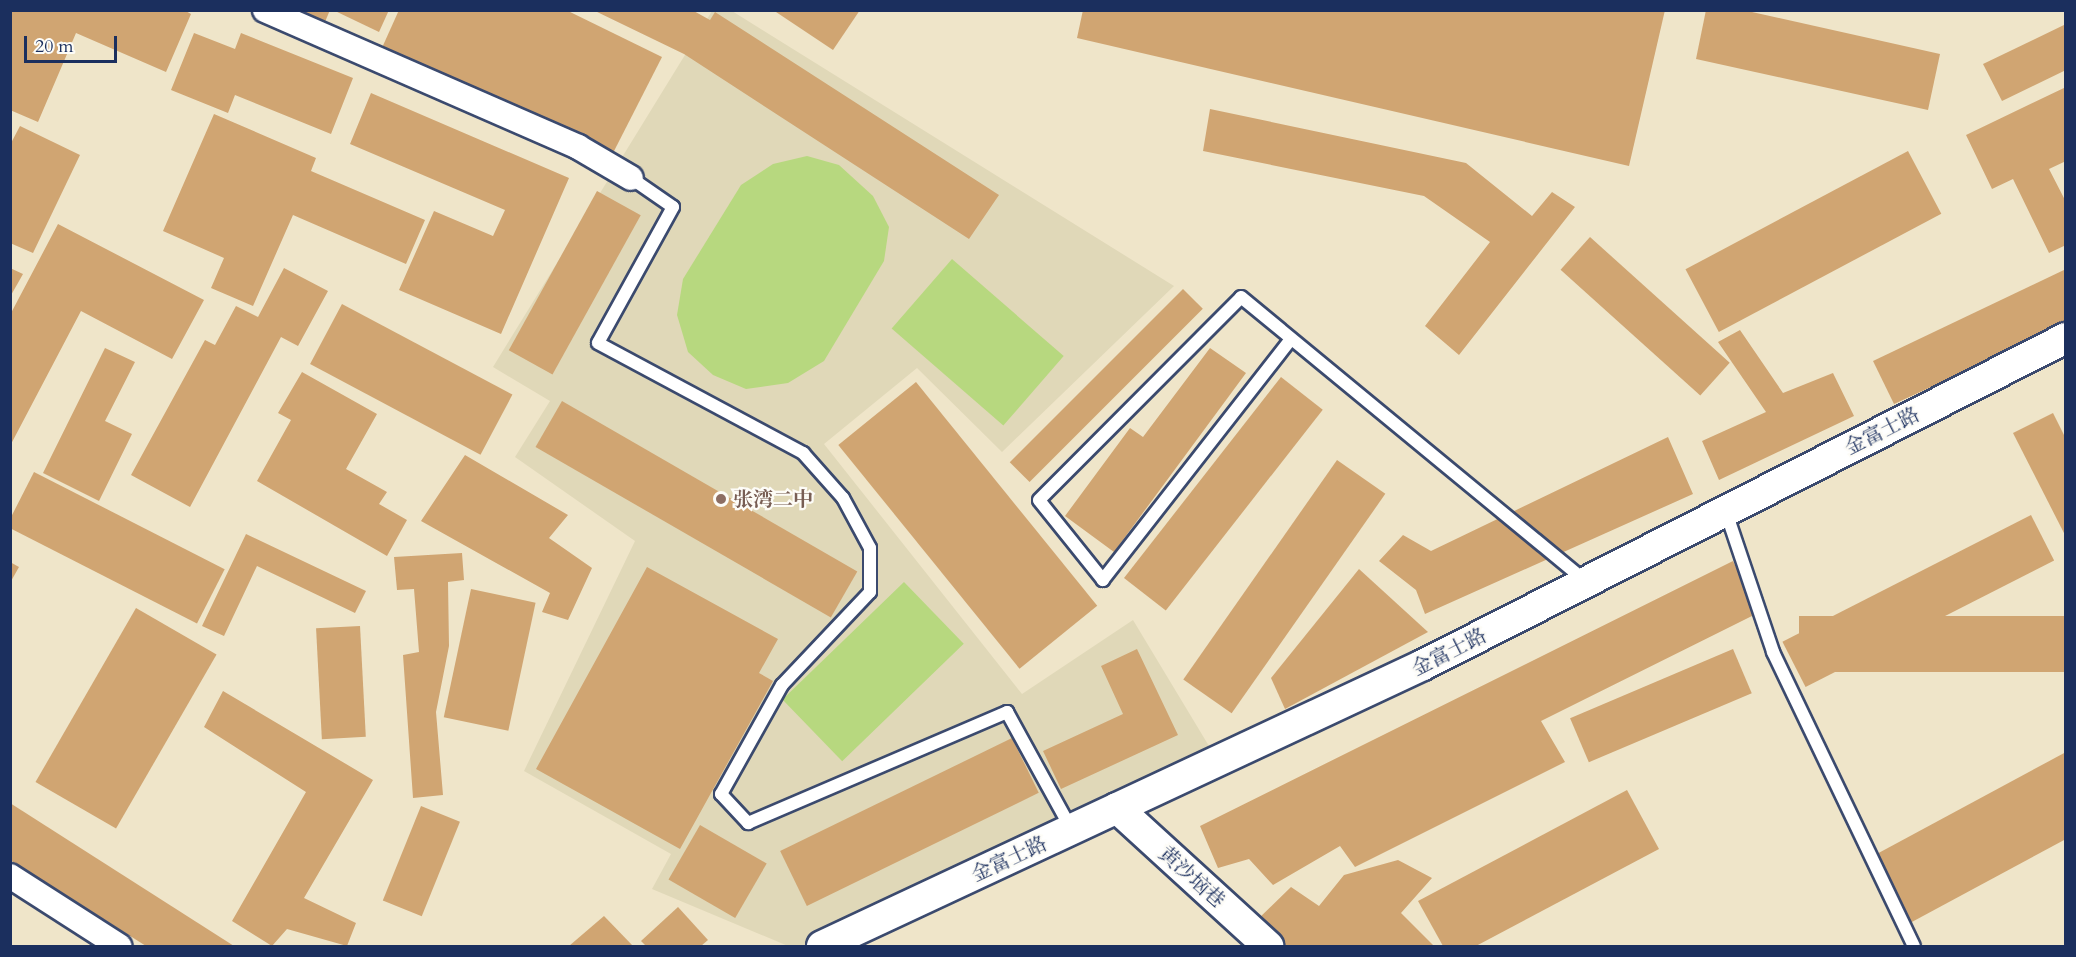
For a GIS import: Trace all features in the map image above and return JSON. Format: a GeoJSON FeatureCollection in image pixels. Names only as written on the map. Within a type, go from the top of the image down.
{"type":"FeatureCollection","features":[{"type":"Feature","properties":{"kind":"street"},"geometry":{"type":"LineString","coordinates":[[265,10],[578,147],[631,178]]}},
{"type":"Feature","properties":{"kind":"street","name":"金富士路"},"geometry":{"type":"LineString","coordinates":[[822,946],[1072,830],[1587,582],[2066,338]]}},
{"type":"Feature","properties":{"kind":"street","name":"黄沙垴巷"},"geometry":{"type":"LineString","coordinates":[[1117,808],[1268,946]]}},
{"type":"Feature","properties":{"kind":"street"},"geometry":{"type":"LineString","coordinates":[[10,876],[119,946]]}},
{"type":"Feature","properties":{"kind":"lane"},"geometry":{"type":"LineString","coordinates":[[631,178],[673,207],[598,343],[803,453],[843,498],[870,548],[870,592],[782,685],[721,794],[748,823],[1007,712],[1072,830]]}},
{"type":"Feature","properties":{"kind":"lane"},"geometry":{"type":"LineString","coordinates":[[1291,339],[1103,580],[1039,500],[1241,297],[1587,582]]}},
{"type":"Feature","properties":{"kind":"lane"},"geometry":{"type":"LineString","coordinates":[[1726,511],[1773,652],[1914,946]]}},
{"type":"Feature","properties":{"kind":"shaded area","name":"张湾二中"},"geometry":{"type":"Polygon","coordinates":[[[712,11],[732,11],[1174,286],[1002,452],[917,368],[824,444],[1022,694],[1133,620],[1218,761],[822,946],[788,946],[652,889],[671,854],[524,771],[635,541],[515,457],[550,401],[493,367],[712,11]]]}},
{"type":"Feature","properties":{"kind":"green space"},"geometry":{"type":"Polygon","coordinates":[[[807,156],[839,165],[873,196],[889,227],[884,261],[824,361],[788,383],[746,389],[713,375],[688,352],[677,315],[683,279],[741,185],[773,164],[807,156]]]}},
{"type":"Feature","properties":{"kind":"green space"},"geometry":{"type":"Polygon","coordinates":[[[952,259],[1064,356],[1003,426],[892,328],[952,259]]]}},
{"type":"Feature","properties":{"kind":"green space"},"geometry":{"type":"Polygon","coordinates":[[[904,582],[964,644],[842,761],[782,699],[904,582]]]}},
{"type":"Feature","properties":{"kind":"building"},"geometry":{"type":"Polygon","coordinates":[[[10,10],[184,10],[191,14],[166,72],[76,33],[38,122],[10,110],[10,10]]]}},
{"type":"Feature","properties":{"kind":"building"},"geometry":{"type":"Polygon","coordinates":[[[281,10],[330,10],[322,29],[281,10]]]}},
{"type":"Feature","properties":{"kind":"building"},"geometry":{"type":"Polygon","coordinates":[[[333,10],[389,10],[379,32],[333,10]]]}},
{"type":"Feature","properties":{"kind":"building"},"geometry":{"type":"Polygon","coordinates":[[[399,10],[566,10],[662,57],[612,155],[381,50],[399,10]]]}},
{"type":"Feature","properties":{"kind":"building"},"geometry":{"type":"Polygon","coordinates":[[[593,10],[692,10],[710,20],[715,12],[999,195],[969,239],[684,54],[593,10]]]}},
{"type":"Feature","properties":{"kind":"building"},"geometry":{"type":"Polygon","coordinates":[[[773,10],[860,10],[833,50],[773,10]]]}},
{"type":"Feature","properties":{"kind":"building"},"geometry":{"type":"Polygon","coordinates":[[[1083,10],[1665,10],[1629,166],[1077,38],[1083,10]]]}},
{"type":"Feature","properties":{"kind":"building"},"geometry":{"type":"Polygon","coordinates":[[[1706,10],[1743,10],[1940,54],[1928,110],[1696,59],[1706,10]]]}},
{"type":"Feature","properties":{"kind":"building"},"geometry":{"type":"Polygon","coordinates":[[[2066,24],[2066,70],[2002,101],[1983,64],[2066,24]]]}},
{"type":"Feature","properties":{"kind":"building"},"geometry":{"type":"Polygon","coordinates":[[[194,33],[235,49],[241,33],[353,78],[331,134],[235,95],[228,113],[171,90],[194,33]]]}},
{"type":"Feature","properties":{"kind":"building"},"geometry":{"type":"Polygon","coordinates":[[[2066,87],[2066,161],[2049,169],[2066,202],[2066,245],[2049,253],[2013,179],[1992,189],[1966,135],[2066,87]]]}},
{"type":"Feature","properties":{"kind":"building"},"geometry":{"type":"Polygon","coordinates":[[[371,93],[569,178],[501,334],[399,290],[434,211],[493,236],[505,210],[350,144],[371,93]]]}},
{"type":"Feature","properties":{"kind":"building"},"geometry":{"type":"Polygon","coordinates":[[[1210,109],[1466,163],[1532,216],[1552,192],[1575,207],[1459,355],[1425,326],[1490,242],[1424,196],[1203,151],[1210,109]]]}},
{"type":"Feature","properties":{"kind":"building"},"geometry":{"type":"Polygon","coordinates":[[[214,114],[316,158],[311,171],[425,220],[406,264],[293,215],[253,306],[211,288],[224,258],[163,231],[214,114]]]}},
{"type":"Feature","properties":{"kind":"building"},"geometry":{"type":"Polygon","coordinates":[[[20,126],[80,155],[33,253],[10,243],[10,145],[20,126]]]}},
{"type":"Feature","properties":{"kind":"building"},"geometry":{"type":"Polygon","coordinates":[[[1908,151],[1941,214],[1719,332],[1685,269],[1908,151]]]}},
{"type":"Feature","properties":{"kind":"building"},"geometry":{"type":"Polygon","coordinates":[[[597,191],[641,215],[552,374],[509,350],[597,191]]]}},
{"type":"Feature","properties":{"kind":"building"},"geometry":{"type":"Polygon","coordinates":[[[58,224],[204,300],[172,359],[81,311],[10,446],[10,315],[58,224]]]}},
{"type":"Feature","properties":{"kind":"building"},"geometry":{"type":"Polygon","coordinates":[[[1590,237],[1730,363],[1700,395],[1561,270],[1590,237]]]}},
{"type":"Feature","properties":{"kind":"building"},"geometry":{"type":"Polygon","coordinates":[[[10,268],[23,274],[10,297],[10,268]]]}},
{"type":"Feature","properties":{"kind":"building"},"geometry":{"type":"Polygon","coordinates":[[[284,268],[328,291],[298,346],[281,337],[190,507],[131,475],[205,340],[215,345],[236,306],[258,317],[284,268]]]}},
{"type":"Feature","properties":{"kind":"building"},"geometry":{"type":"Polygon","coordinates":[[[2066,269],[2066,325],[1894,404],[1873,361],[2066,269]]]}},
{"type":"Feature","properties":{"kind":"building"},"geometry":{"type":"Polygon","coordinates":[[[1183,289],[1203,309],[1030,482],[1010,462],[1183,289]]]}},
{"type":"Feature","properties":{"kind":"building"},"geometry":{"type":"Polygon","coordinates":[[[342,304],[512,395],[480,455],[310,364],[342,304]]]}},
{"type":"Feature","properties":{"kind":"building"},"geometry":{"type":"Polygon","coordinates":[[[1740,330],[1783,393],[1833,373],[1854,416],[1719,480],[1702,441],[1766,412],[1718,342],[1740,330]]]}},
{"type":"Feature","properties":{"kind":"building"},"geometry":{"type":"Polygon","coordinates":[[[105,348],[135,362],[105,421],[132,434],[99,501],[43,473],[105,348]]]}},
{"type":"Feature","properties":{"kind":"building"},"geometry":{"type":"Polygon","coordinates":[[[1210,348],[1246,373],[1114,552],[1065,516],[1130,428],[1143,437],[1210,348]]]}},
{"type":"Feature","properties":{"kind":"building"},"geometry":{"type":"Polygon","coordinates":[[[302,372],[377,414],[346,469],[387,492],[379,504],[407,520],[387,556],[257,481],[291,420],[278,413],[302,372]]]}},
{"type":"Feature","properties":{"kind":"building"},"geometry":{"type":"Polygon","coordinates":[[[1281,377],[1323,410],[1166,611],[1124,578],[1281,377]]]}},
{"type":"Feature","properties":{"kind":"building"},"geometry":{"type":"Polygon","coordinates":[[[916,382],[1097,606],[1020,669],[838,445],[916,382]]]}},
{"type":"Feature","properties":{"kind":"building"},"geometry":{"type":"Polygon","coordinates":[[[562,401],[857,572],[831,617],[536,447],[562,401]]]}},
{"type":"Feature","properties":{"kind":"building"},"geometry":{"type":"Polygon","coordinates":[[[2053,413],[2066,439],[2066,537],[2013,433],[2053,413]]]}},
{"type":"Feature","properties":{"kind":"building"},"geometry":{"type":"Polygon","coordinates":[[[1668,437],[1693,494],[1425,614],[1416,590],[1379,561],[1403,535],[1431,551],[1668,437]]]}},
{"type":"Feature","properties":{"kind":"building"},"geometry":{"type":"Polygon","coordinates":[[[465,455],[568,515],[549,538],[592,568],[568,620],[542,612],[550,593],[421,521],[465,455]]]}},
{"type":"Feature","properties":{"kind":"building"},"geometry":{"type":"Polygon","coordinates":[[[1337,460],[1385,494],[1232,713],[1183,680],[1337,460]]]}},
{"type":"Feature","properties":{"kind":"building"},"geometry":{"type":"Polygon","coordinates":[[[34,472],[225,569],[197,624],[10,528],[10,519],[34,472]]]}},
{"type":"Feature","properties":{"kind":"building"},"geometry":{"type":"Polygon","coordinates":[[[2031,515],[2054,560],[1806,687],[1782,642],[2031,515]]]}},
{"type":"Feature","properties":{"kind":"building"},"geometry":{"type":"Polygon","coordinates":[[[246,534],[366,591],[355,613],[257,566],[224,636],[202,626],[246,534]]]}},
{"type":"Feature","properties":{"kind":"building"},"geometry":{"type":"Polygon","coordinates":[[[462,553],[464,580],[448,582],[449,646],[436,712],[443,795],[413,798],[403,655],[419,652],[414,589],[397,590],[394,557],[462,553]]]}},
{"type":"Feature","properties":{"kind":"building"},"geometry":{"type":"Polygon","coordinates":[[[1733,561],[1758,613],[1541,721],[1565,762],[1355,867],[1340,846],[1273,885],[1249,859],[1218,868],[1200,826],[1733,561]]]}},
{"type":"Feature","properties":{"kind":"building"},"geometry":{"type":"Polygon","coordinates":[[[10,562],[19,567],[10,583],[10,562]]]}},
{"type":"Feature","properties":{"kind":"building"},"geometry":{"type":"Polygon","coordinates":[[[647,567],[778,639],[759,673],[773,681],[680,849],[536,769],[647,567]]]}},
{"type":"Feature","properties":{"kind":"building"},"geometry":{"type":"Polygon","coordinates":[[[1359,569],[1428,632],[1285,709],[1271,678],[1359,569]]]}},
{"type":"Feature","properties":{"kind":"building"},"geometry":{"type":"Polygon","coordinates":[[[471,589],[536,603],[508,731],[444,717],[471,589]]]}},
{"type":"Feature","properties":{"kind":"building"},"geometry":{"type":"Polygon","coordinates":[[[136,608],[217,654],[116,829],[36,782],[136,608]]]}},
{"type":"Feature","properties":{"kind":"building"},"geometry":{"type":"Polygon","coordinates":[[[1799,616],[2066,616],[2066,672],[1799,672],[1799,616]]]}},
{"type":"Feature","properties":{"kind":"building"},"geometry":{"type":"Polygon","coordinates":[[[360,626],[366,737],[322,739],[316,628],[360,626]]]}},
{"type":"Feature","properties":{"kind":"building"},"geometry":{"type":"Polygon","coordinates":[[[1137,649],[1178,735],[1061,789],[1043,751],[1123,714],[1101,666],[1137,649]]]}},
{"type":"Feature","properties":{"kind":"building"},"geometry":{"type":"Polygon","coordinates":[[[1733,649],[1752,693],[1589,762],[1570,718],[1733,649]]]}},
{"type":"Feature","properties":{"kind":"building"},"geometry":{"type":"Polygon","coordinates":[[[223,691],[373,780],[304,898],[356,923],[347,946],[287,929],[272,946],[232,921],[306,792],[204,727],[223,691]]]}},
{"type":"Feature","properties":{"kind":"building"},"geometry":{"type":"Polygon","coordinates":[[[1012,738],[1039,793],[807,906],[780,851],[1012,738]]]}},
{"type":"Feature","properties":{"kind":"building"},"geometry":{"type":"Polygon","coordinates":[[[2066,752],[2066,839],[1910,923],[1873,856],[2066,752]]]}},
{"type":"Feature","properties":{"kind":"building"},"geometry":{"type":"Polygon","coordinates":[[[1627,790],[1659,849],[1476,946],[1443,946],[1418,901],[1627,790]]]}},
{"type":"Feature","properties":{"kind":"building"},"geometry":{"type":"Polygon","coordinates":[[[10,803],[234,946],[146,946],[10,860],[10,803]]]}},
{"type":"Feature","properties":{"kind":"building"},"geometry":{"type":"Polygon","coordinates":[[[421,806],[460,822],[422,916],[383,901],[421,806]]]}},
{"type":"Feature","properties":{"kind":"building"},"geometry":{"type":"Polygon","coordinates":[[[700,825],[767,864],[735,918],[668,880],[700,825]]]}},
{"type":"Feature","properties":{"kind":"building"},"geometry":{"type":"Polygon","coordinates":[[[1398,860],[1432,878],[1401,913],[1434,946],[1280,946],[1255,922],[1291,887],[1319,906],[1344,875],[1398,860]]]}},
{"type":"Feature","properties":{"kind":"building"},"geometry":{"type":"Polygon","coordinates":[[[678,907],[708,940],[701,946],[646,946],[641,941],[678,907]]]}},
{"type":"Feature","properties":{"kind":"building"},"geometry":{"type":"Polygon","coordinates":[[[604,916],[633,946],[569,946],[604,916]]]}},
{"type":"Feature","properties":{"kind":"place","name":"张湾二中"},"geometry":{"type":"Point","coordinates":[721,499]}}]}
